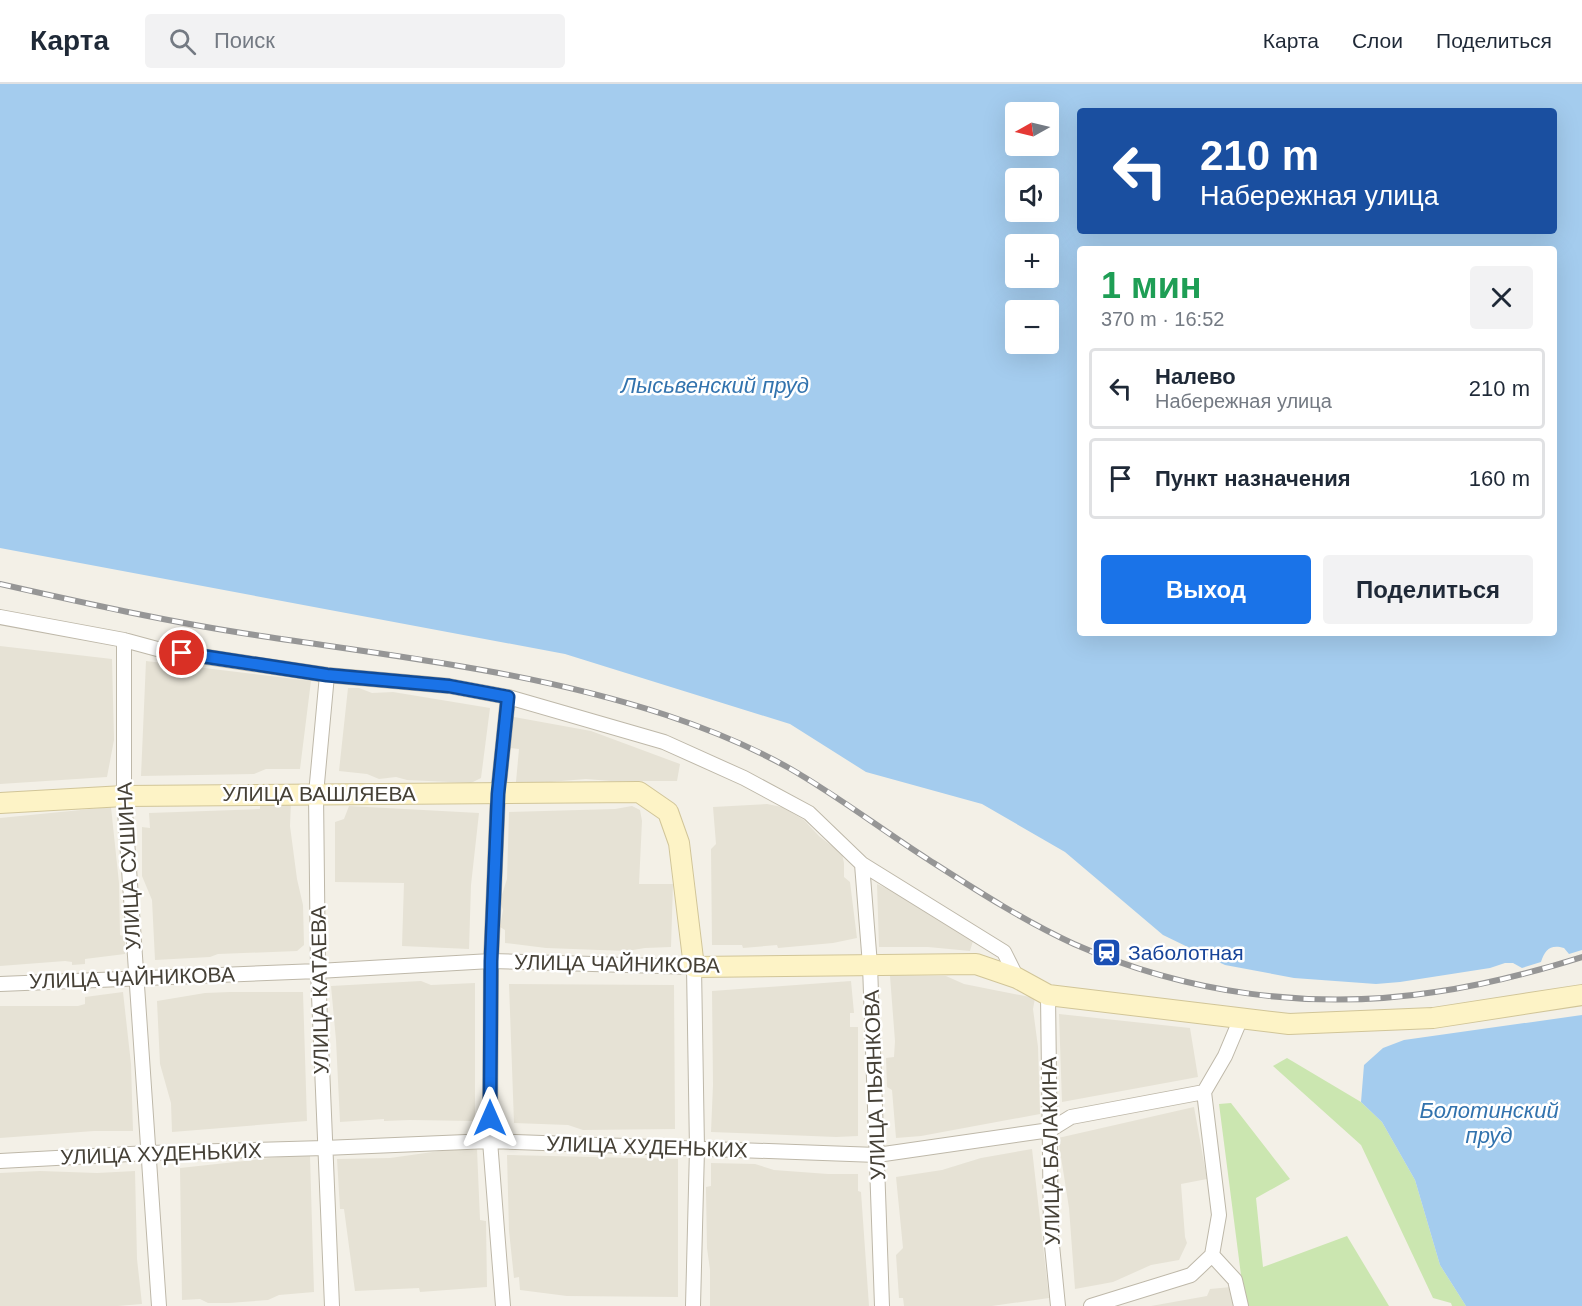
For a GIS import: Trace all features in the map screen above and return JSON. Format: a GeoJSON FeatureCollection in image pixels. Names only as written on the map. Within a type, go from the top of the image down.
{"type":"FeatureCollection","features":[{"type":"Feature","properties":{"kind":"street"},"geometry":{"type":"LineString","coordinates":[[0,618],[124,640],[161,650],[327,675],[449,686],[508,697],[664,742],[744,778],[809,813],[862,864],[1004,952],[1017,978]]}},
{"type":"Feature","properties":{"kind":"street","name":"УЛИЦА СУШИНА"},"geometry":{"type":"LineString","coordinates":[[124,640],[124,796],[159,1306]]}},
{"type":"Feature","properties":{"kind":"street","name":"УЛИЦА КАТАЕВА"},"geometry":{"type":"LineString","coordinates":[[327,675],[316,794],[318,971],[332,1306]]}},
{"type":"Feature","properties":{"kind":"street"},"geometry":{"type":"LineString","coordinates":[[503,1306],[490,1141],[491,961],[498,794],[508,697]]}},
{"type":"Feature","properties":{"kind":"street","name":"УЛИЦА ВАШЛЯЕВА"},"geometry":{"type":"LineString","coordinates":[[0,803],[124,796],[639,792],[668,812],[679,843],[694,967]]}},
{"type":"Feature","properties":{"kind":"street","name":"УЛИЦА ПЬЯНКОВА"},"geometry":{"type":"LineString","coordinates":[[862,864],[870,965],[882,1306]]}},
{"type":"Feature","properties":{"kind":"street","name":"УЛИЦА ЧАЙНИКОВА"},"geometry":{"type":"LineString","coordinates":[[0,984],[318,971],[491,961],[694,967],[976,964],[1017,978],[1048,995]]}},
{"type":"Feature","properties":{"kind":"street"},"geometry":{"type":"LineString","coordinates":[[693,1306],[697,1149],[694,967]]}},
{"type":"Feature","properties":{"kind":"street"},"geometry":{"type":"LineString","coordinates":[[1048,995],[1289,1024],[1433,1018],[1574,996]]}},
{"type":"Feature","properties":{"kind":"street","name":"УЛИЦА БАЛАКИНА"},"geometry":{"type":"LineString","coordinates":[[1048,995],[1051,1235],[1058,1306]]}},
{"type":"Feature","properties":{"kind":"street"},"geometry":{"type":"LineString","coordinates":[[1090,1306],[1191,1275],[1212,1255],[1219,1215],[1204,1092],[1226,1056],[1241,1018]]}},
{"type":"Feature","properties":{"kind":"street","name":"УЛИЦА ХУДЕНЬКИХ"},"geometry":{"type":"LineString","coordinates":[[0,1161],[149,1153],[490,1141],[877,1155],[1050,1130],[1071,1117],[1204,1092]]}},
{"type":"Feature","properties":{"kind":"street"},"geometry":{"type":"LineString","coordinates":[[1212,1255],[1235,1280],[1241,1306]]}},
{"type":"Feature","properties":{"kind":"shaded area"},"geometry":{"type":"Polygon","coordinates":[[[0,646],[112,659],[114,740],[107,777],[0,784],[0,646]]]}},
{"type":"Feature","properties":{"kind":"shaded area"},"geometry":{"type":"Polygon","coordinates":[[[146,661],[311,681],[300,769],[266,769],[254,774],[141,776],[146,661]]]}},
{"type":"Feature","properties":{"kind":"shaded area"},"geometry":{"type":"Polygon","coordinates":[[[348,688],[359,688],[372,693],[393,692],[490,708],[481,778],[471,783],[407,780],[396,777],[379,779],[367,774],[339,771],[348,688]]]}},
{"type":"Feature","properties":{"kind":"shaded area"},"geometry":{"type":"Polygon","coordinates":[[[514,717],[591,731],[680,764],[677,781],[586,779],[538,783],[516,782],[519,749],[510,748],[514,717]]]}},
{"type":"Feature","properties":{"kind":"shaded area"},"geometry":{"type":"Polygon","coordinates":[[[260,801],[291,801],[290,826],[303,905],[304,945],[297,951],[218,954],[210,957],[155,960],[152,900],[142,876],[142,827],[150,828],[149,813],[260,809],[260,801]]]}},
{"type":"Feature","properties":{"kind":"shaded area"},"geometry":{"type":"Polygon","coordinates":[[[767,804],[782,807],[804,820],[819,836],[842,854],[844,877],[850,882],[857,938],[833,943],[778,948],[777,945],[743,948],[742,945],[712,945],[711,849],[716,844],[713,807],[767,804]]]}},
{"type":"Feature","properties":{"kind":"shaded area"},"geometry":{"type":"Polygon","coordinates":[[[349,806],[479,813],[471,885],[469,949],[402,946],[404,883],[335,882],[335,822],[344,819],[349,806]]]}},
{"type":"Feature","properties":{"kind":"shaded area"},"geometry":{"type":"Polygon","coordinates":[[[632,806],[640,810],[642,821],[639,884],[673,884],[671,947],[627,951],[546,948],[505,943],[505,930],[500,927],[503,910],[500,901],[507,879],[509,812],[615,809],[632,806]]]}},
{"type":"Feature","properties":{"kind":"shaded area"},"geometry":{"type":"Polygon","coordinates":[[[111,807],[119,883],[120,935],[125,937],[125,954],[85,959],[85,964],[72,965],[72,962],[65,961],[0,966],[0,818],[111,807]]]}},
{"type":"Feature","properties":{"kind":"shaded area"},"geometry":{"type":"Polygon","coordinates":[[[877,884],[912,900],[973,941],[970,951],[928,947],[879,947],[877,884]]]}},
{"type":"Feature","properties":{"kind":"shaded area"},"geometry":{"type":"Polygon","coordinates":[[[890,976],[946,976],[964,984],[1035,998],[1033,1009],[1038,1047],[1040,1114],[921,1136],[896,1138],[892,1090],[887,1087],[886,1058],[894,1057],[895,1041],[890,976]]]}},
{"type":"Feature","properties":{"kind":"shaded area"},"geometry":{"type":"Polygon","coordinates":[[[421,981],[431,985],[475,983],[475,1121],[384,1121],[384,1119],[340,1122],[331,986],[421,981]]]}},
{"type":"Feature","properties":{"kind":"shaded area"},"geometry":{"type":"Polygon","coordinates":[[[851,981],[854,1013],[850,1013],[850,1027],[858,1027],[858,1136],[711,1132],[712,991],[851,981]]]}},
{"type":"Feature","properties":{"kind":"shaded area"},"geometry":{"type":"Polygon","coordinates":[[[509,984],[674,985],[675,1129],[583,1130],[568,1125],[514,1123],[509,984]]]}},
{"type":"Feature","properties":{"kind":"shaded area"},"geometry":{"type":"Polygon","coordinates":[[[123,992],[131,1064],[133,1131],[94,1131],[0,1138],[0,1006],[78,1006],[85,1004],[85,997],[123,992]]]}},
{"type":"Feature","properties":{"kind":"shaded area"},"geometry":{"type":"Polygon","coordinates":[[[303,992],[307,1121],[172,1132],[171,1103],[160,1064],[157,1001],[205,993],[303,992]]]}},
{"type":"Feature","properties":{"kind":"shaded area"},"geometry":{"type":"Polygon","coordinates":[[[1059,1014],[1190,1028],[1198,1077],[1062,1102],[1059,1014]]]}},
{"type":"Feature","properties":{"kind":"shaded area"},"geometry":{"type":"Polygon","coordinates":[[[1194,1107],[1207,1179],[1181,1184],[1187,1243],[1179,1260],[1151,1265],[1113,1282],[1075,1289],[1069,1208],[1058,1138],[1194,1107]]]}},
{"type":"Feature","properties":{"kind":"shaded area"},"geometry":{"type":"Polygon","coordinates":[[[454,1149],[477,1149],[480,1220],[486,1221],[487,1287],[420,1292],[419,1288],[355,1291],[344,1209],[340,1209],[337,1159],[390,1158],[454,1149]]]}},
{"type":"Feature","properties":{"kind":"shaded area"},"geometry":{"type":"Polygon","coordinates":[[[1032,1149],[1049,1298],[992,1306],[904,1306],[903,1298],[899,1298],[896,1255],[903,1248],[896,1177],[942,1170],[981,1158],[1032,1149]]]}},
{"type":"Feature","properties":{"kind":"shaded area"},"geometry":{"type":"Polygon","coordinates":[[[507,1155],[678,1159],[678,1297],[567,1296],[520,1290],[519,1277],[514,1278],[509,1231],[507,1155]]]}},
{"type":"Feature","properties":{"kind":"shaded area"},"geometry":{"type":"Polygon","coordinates":[[[310,1156],[314,1292],[279,1295],[268,1300],[229,1303],[208,1303],[200,1299],[182,1300],[180,1168],[310,1156]]]}},
{"type":"Feature","properties":{"kind":"shaded area"},"geometry":{"type":"Polygon","coordinates":[[[711,1163],[755,1164],[774,1170],[858,1174],[869,1306],[710,1306],[706,1187],[711,1186],[711,1163]]]}},
{"type":"Feature","properties":{"kind":"shaded area"},"geometry":{"type":"Polygon","coordinates":[[[40,1171],[97,1173],[135,1171],[137,1259],[142,1304],[0,1306],[0,1173],[40,1171]]]}},
{"type":"Feature","properties":{"kind":"shaded area"},"geometry":{"type":"Polygon","coordinates":[[[1231,1287],[1235,1306],[1151,1306],[1207,1296],[1210,1289],[1231,1287]]]}},
{"type":"Feature","properties":{"kind":"green space"},"geometry":{"type":"Polygon","coordinates":[[[1287,1058],[1361,1102],[1382,1122],[1415,1180],[1440,1265],[1466,1306],[1452,1306],[1451,1303],[1433,1298],[1361,1145],[1273,1066],[1287,1058]]]}},
{"type":"Feature","properties":{"kind":"green space"},"geometry":{"type":"Polygon","coordinates":[[[1231,1103],[1290,1179],[1256,1198],[1263,1267],[1347,1236],[1389,1306],[1245,1306],[1219,1104],[1231,1103]]]}},
{"type":"Feature","properties":{"kind":"water","name":"Лысьвенский пруд"},"geometry":{"type":"Polygon","coordinates":[[[0,84],[1582,84],[1582,950],[1569,954],[1564,948],[1552,948],[1546,951],[1541,962],[1522,968],[1513,963],[1505,963],[1490,968],[1376,984],[1294,978],[1225,965],[1163,935],[1065,852],[982,804],[866,772],[790,724],[565,654],[0,548],[0,84]]]}},
{"type":"Feature","properties":{"kind":"water","name":"Болотинский пруд"},"geometry":{"type":"Polygon","coordinates":[[[1582,1015],[1582,1306],[1466,1306],[1440,1265],[1415,1180],[1382,1122],[1361,1102],[1364,1065],[1383,1048],[1404,1040],[1582,1015]]]}},
{"type":"Feature","properties":{"kind":"railway"},"geometry":{"type":"LineString","coordinates":[[0,584],[191,624],[513,676],[565,687],[666,715],[729,738],[789,768],[964,883],[1055,935],[1117,961],[1206,986],[1251,994],[1297,998],[1343,1000],[1389,997],[1472,986],[1582,957]]}},
{"type":"Feature","properties":{"kind":"place","name":"Заболотная"},"geometry":{"type":"Point","coordinates":[1107,953]}},
{"type":"Feature","properties":{"kind":"route"},"geometry":{"type":"LineString","coordinates":[[182,653],[327,675],[449,686],[508,697],[498,794],[491,961],[490,1118]]}}]}
